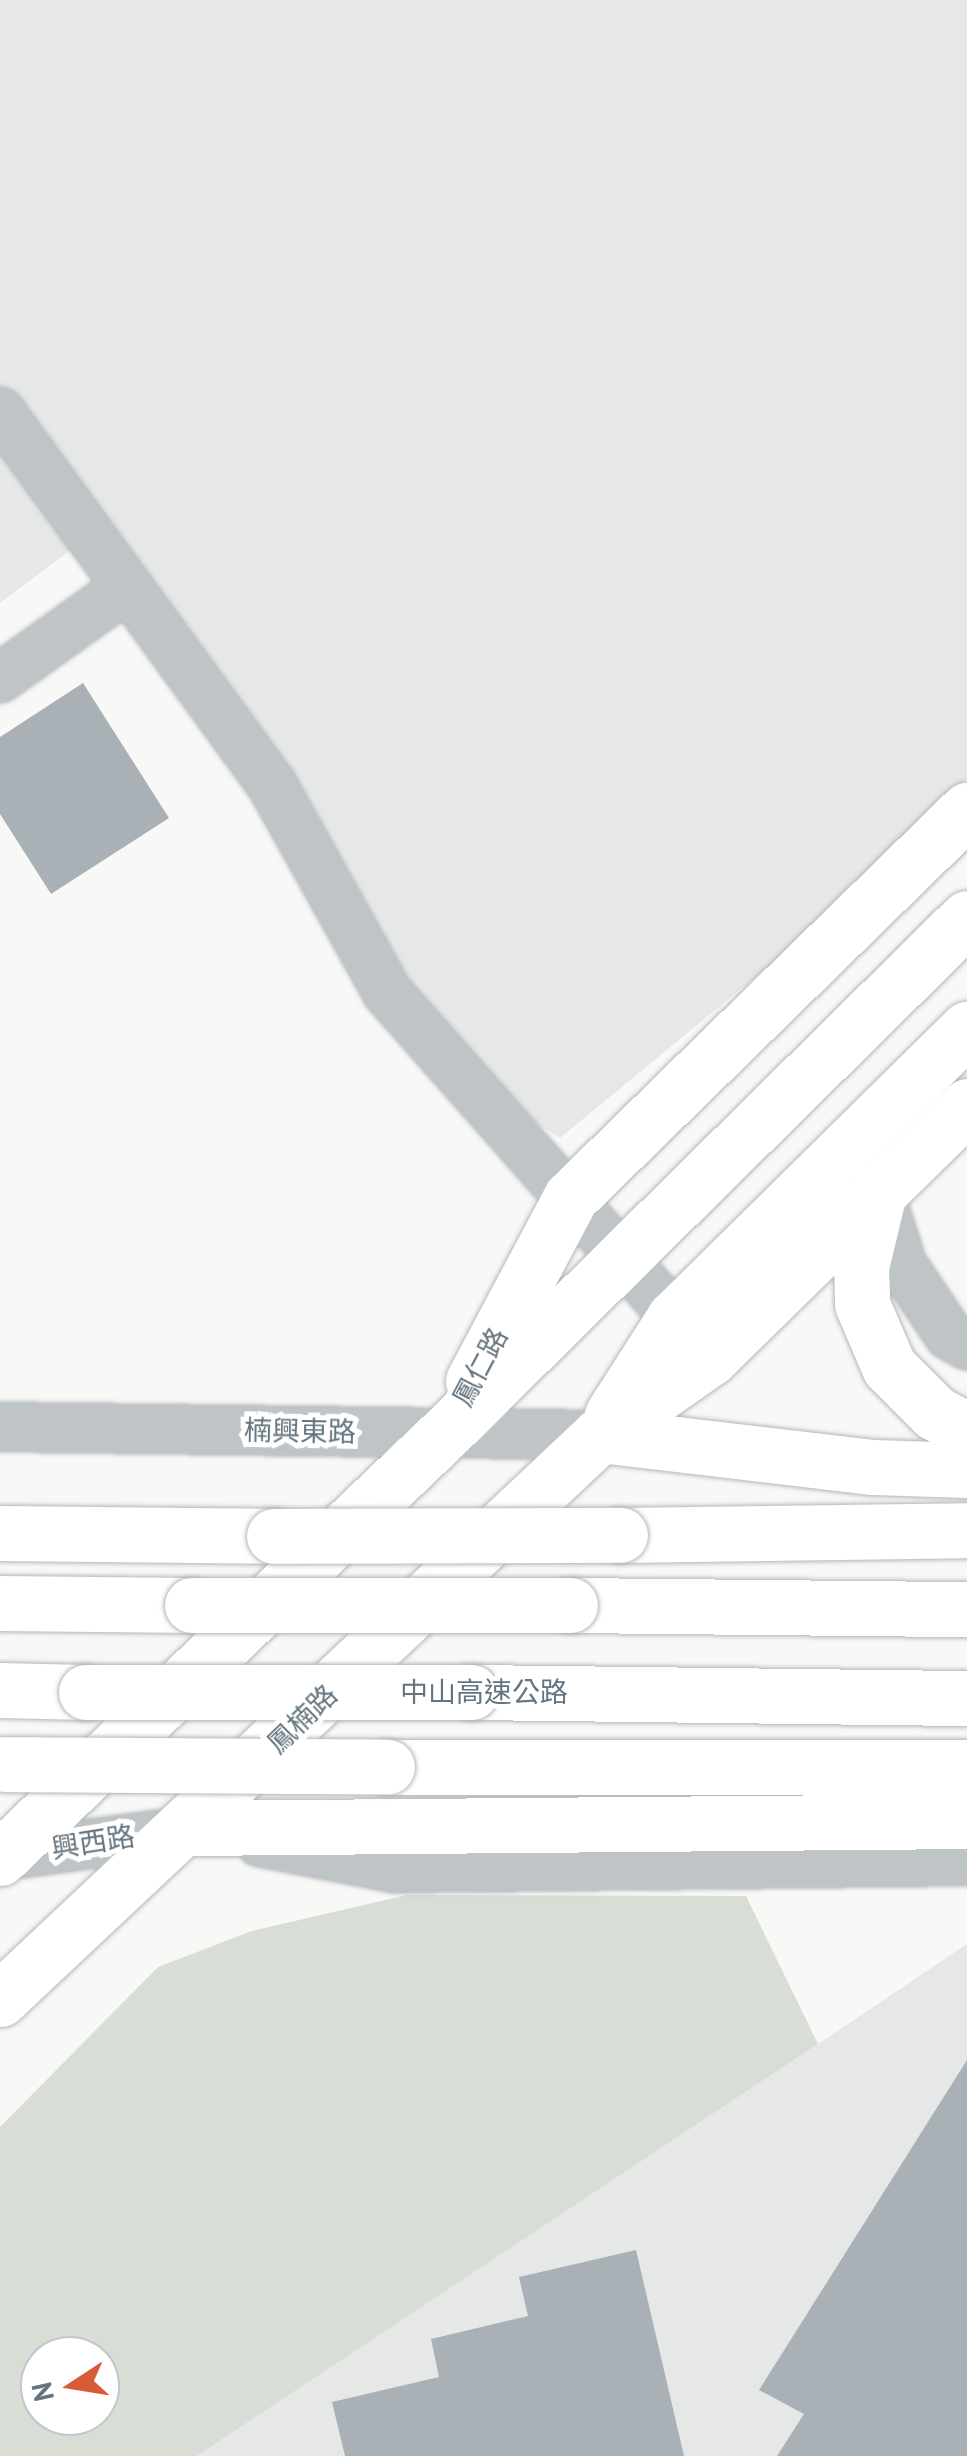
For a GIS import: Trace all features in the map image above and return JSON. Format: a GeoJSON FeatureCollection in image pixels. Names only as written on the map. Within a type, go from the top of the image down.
{"type":"FeatureCollection","features":[{"type":"Feature","properties":{"kind":"main road","name":"鳳仁路"},"geometry":{"type":"LineString","coordinates":[[446,1432],[570,1197],[967,810]]}},
{"type":"Feature","properties":{"kind":"main road","name":"鳳仁路"},"geometry":{"type":"LineString","coordinates":[[446,1432],[967,918]]}},
{"type":"Feature","properties":{"kind":"main road"},"geometry":{"type":"LineString","coordinates":[[600,1435],[674,1318],[967,1029]]}},
{"type":"Feature","properties":{"kind":"main road"},"geometry":{"type":"LineString","coordinates":[[600,1435],[710,1358],[967,1106]]}},
{"type":"Feature","properties":{"kind":"main road"},"geometry":{"type":"LineString","coordinates":[[879,1192],[861,1267],[862,1304],[889,1367],[936,1413],[967,1430]]}},
{"type":"Feature","properties":{"kind":"main road"},"geometry":{"type":"LineString","coordinates":[[1,1857],[446,1432]]}},
{"type":"Feature","properties":{"kind":"main road"},"geometry":{"type":"LineString","coordinates":[[600,1435],[873,1467],[967,1470]]}},
{"type":"Feature","properties":{"kind":"main road","name":"鳳楠路"},"geometry":{"type":"LineString","coordinates":[[0,1999],[600,1435]]}},
{"type":"Feature","properties":{"kind":"main road"},"geometry":{"type":"LineString","coordinates":[[0,1533],[620,1535],[967,1530]]}},
{"type":"Feature","properties":{"kind":"main road"},"geometry":{"type":"LineString","coordinates":[[0,1603],[967,1608]]}},
{"type":"Feature","properties":{"kind":"main road","name":"中山高速公路"},"geometry":{"type":"LineString","coordinates":[[0,1690],[967,1698]]}},
{"type":"Feature","properties":{"kind":"main road"},"geometry":{"type":"LineString","coordinates":[[2,1764],[967,1767]]}},
{"type":"Feature","properties":{"kind":"main road"},"geometry":{"type":"LineString","coordinates":[[186,1828],[967,1821]]}},
{"type":"Feature","properties":{"kind":"street"},"geometry":{"type":"LineString","coordinates":[[0,412],[125,589],[272,785],[386,992],[710,1358]]}},
{"type":"Feature","properties":{"kind":"street"},"geometry":{"type":"LineString","coordinates":[[0,678],[125,589]]}},
{"type":"Feature","properties":{"kind":"street"},"geometry":{"type":"LineString","coordinates":[[879,1192],[902,1265],[948,1335],[967,1345]]}},
{"type":"Feature","properties":{"kind":"street","name":"楠興東路"},"geometry":{"type":"LineString","coordinates":[[0,1427],[600,1435]]}},
{"type":"Feature","properties":{"kind":"street","name":"興西路"},"geometry":{"type":"LineString","coordinates":[[1,1857],[186,1828],[395,1868],[967,1861]]}},
{"type":"Feature","properties":{"kind":"shaded area"},"geometry":{"type":"Polygon","coordinates":[[[0,0],[967,0],[967,778],[766,968],[560,1138],[502,1103],[462,1061],[414,984],[88,537],[0,603],[0,0]]]}},
{"type":"Feature","properties":{"kind":"shaded area"},"geometry":{"type":"Polygon","coordinates":[[[407,1895],[746,1896],[818,2044],[197,2456],[0,2456],[0,2127],[158,1967],[252,1931],[407,1895]]]}},
{"type":"Feature","properties":{"kind":"shaded area"},"geometry":{"type":"Polygon","coordinates":[[[967,1944],[967,2456],[197,2456],[818,2044],[967,1944]]]}},
{"type":"Feature","properties":{"kind":"building"},"geometry":{"type":"Polygon","coordinates":[[[83,683],[169,818],[51,894],[0,814],[0,737],[83,683]]]}},
{"type":"Feature","properties":{"kind":"building"},"geometry":{"type":"Polygon","coordinates":[[[967,2060],[967,2456],[777,2456],[804,2414],[759,2390],[967,2060]]]}},
{"type":"Feature","properties":{"kind":"building"},"geometry":{"type":"Polygon","coordinates":[[[636,2250],[684,2456],[345,2456],[332,2402],[439,2377],[431,2339],[528,2316],[519,2277],[636,2250]]]}}]}
